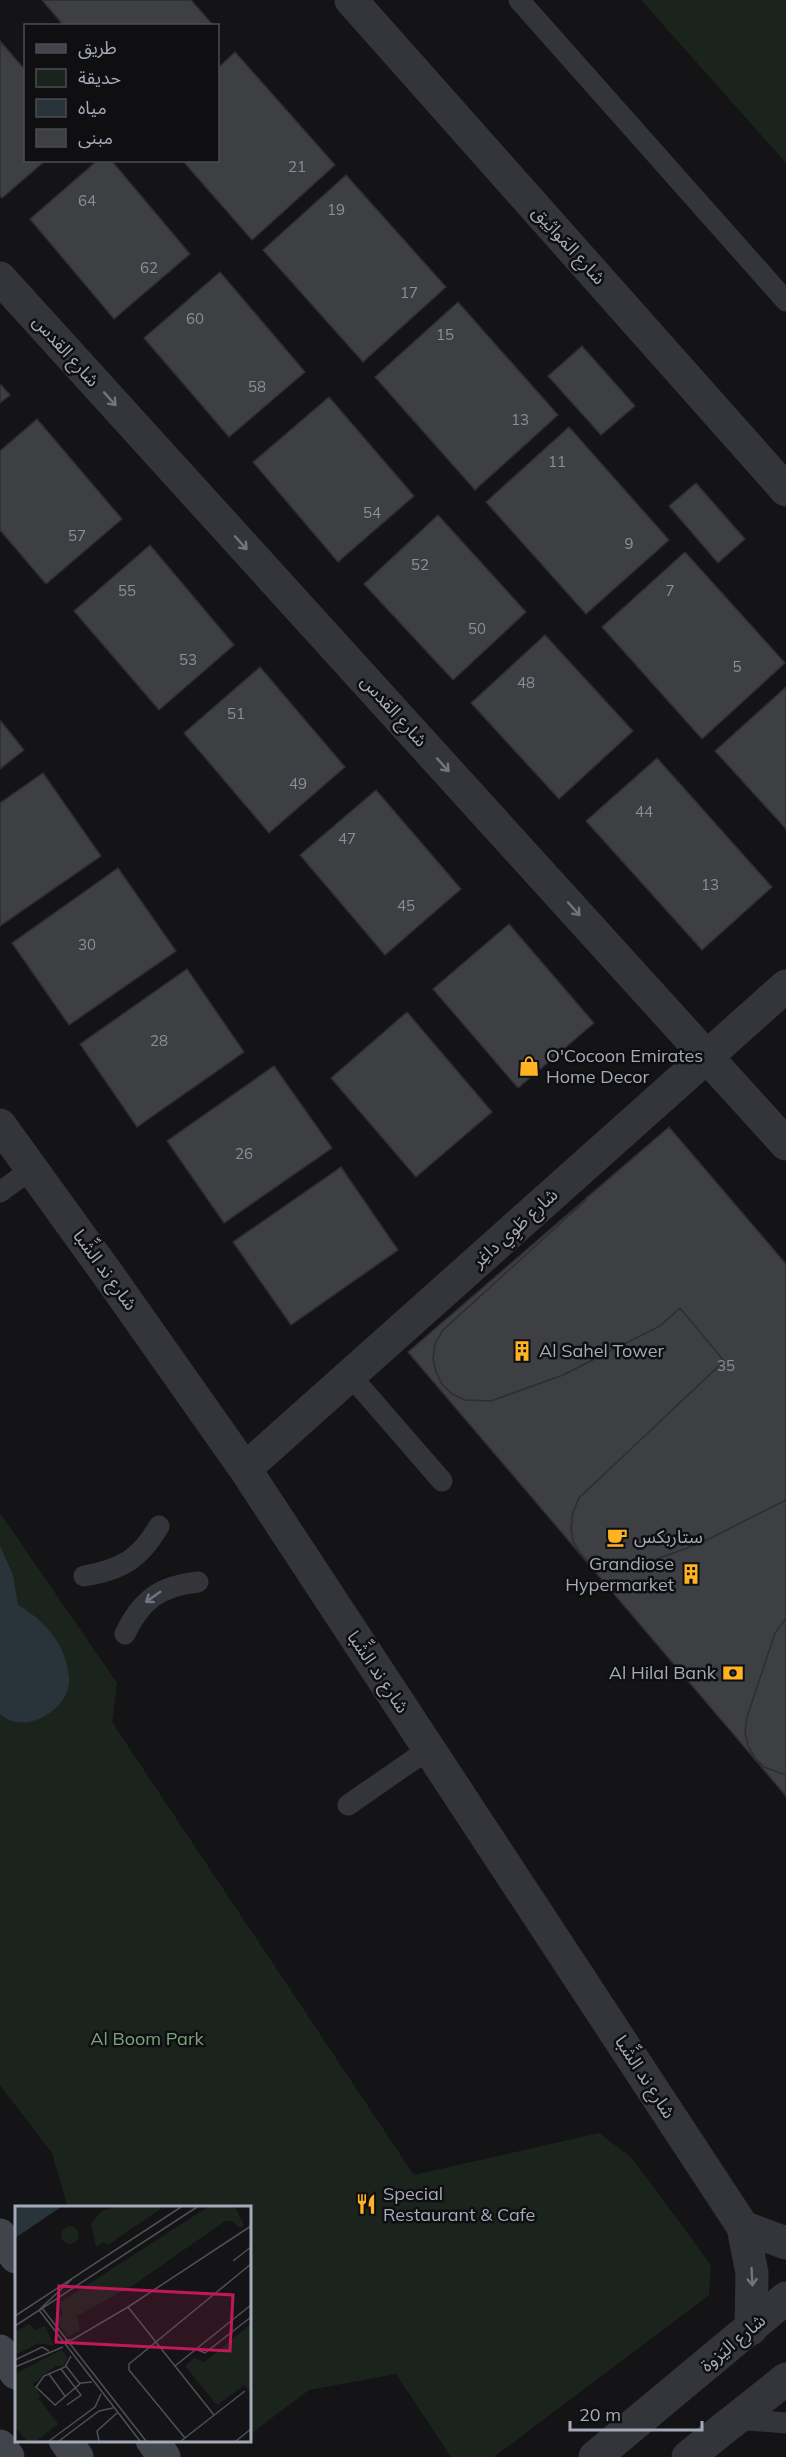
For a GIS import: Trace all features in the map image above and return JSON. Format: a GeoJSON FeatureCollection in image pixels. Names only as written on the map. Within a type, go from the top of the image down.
{"type":"FeatureCollection","features":[{"type":"Feature","properties":{"kind":"main road"},"geometry":{"type":"LineString","coordinates":[[0,2235],[15,2256]]}},
{"type":"Feature","properties":{"kind":"main road"},"geometry":{"type":"LineString","coordinates":[[0,2351],[15,2372]]}},
{"type":"Feature","properties":{"kind":"main road"},"geometry":{"type":"LineString","coordinates":[[67,2442],[78,2457]]}},
{"type":"Feature","properties":{"kind":"main road"},"geometry":{"type":"LineString","coordinates":[[153,2442],[164,2457]]}},
{"type":"Feature","properties":{"kind":"main road"},"geometry":{"type":"LineString","coordinates":[[0,2446],[8,2457]]}},
{"type":"Feature","properties":{"kind":"street","name":"شارع المَواثِيق"},"geometry":{"type":"LineString","coordinates":[[351,0],[786,490]]}},
{"type":"Feature","properties":{"kind":"street","name":"شارع القدس"},"geometry":{"type":"LineString","coordinates":[[0,278],[786,1144]]}},
{"type":"Feature","properties":{"kind":"street","name":"شارع طَوِي داغِر"},"geometry":{"type":"LineString","coordinates":[[245,1469],[786,986]]}},
{"type":"Feature","properties":{"kind":"street","name":"شارع ند الشِّبا"},"geometry":{"type":"LineString","coordinates":[[0,1125],[245,1469],[743,2227],[752,2273],[751,2329]]}},
{"type":"Feature","properties":{"kind":"street"},"geometry":{"type":"LineString","coordinates":[[743,2227],[786,2243]]}},
{"type":"Feature","properties":{"kind":"street","name":"شارع اليَزوة"},"geometry":{"type":"LineString","coordinates":[[596,2457],[786,2298]]}},
{"type":"Feature","properties":{"kind":"street"},"geometry":{"type":"LineString","coordinates":[[688,2457],[786,2379]]}},
{"type":"Feature","properties":{"kind":"lane"},"geometry":{"type":"LineString","coordinates":[[519,0],[786,301]]}},
{"type":"Feature","properties":{"kind":"lane"},"geometry":{"type":"LineString","coordinates":[[0,1192],[32,1169]]}},
{"type":"Feature","properties":{"kind":"lane"},"geometry":{"type":"LineString","coordinates":[[350,1375],[442,1480]]}},
{"type":"Feature","properties":{"kind":"lane"},"geometry":{"type":"LineString","coordinates":[[84,1576],[120,1567],[137,1556],[150,1542],[159,1526]]}},
{"type":"Feature","properties":{"kind":"lane"},"geometry":{"type":"LineString","coordinates":[[125,1634],[141,1607],[153,1597],[166,1588],[198,1582]]}},
{"type":"Feature","properties":{"kind":"lane"},"geometry":{"type":"LineString","coordinates":[[348,1805],[429,1749]]}},
{"type":"Feature","properties":{"kind":"lane"},"geometry":{"type":"LineString","coordinates":[[736,2419],[786,2423]]}},
{"type":"Feature","properties":{"kind":"green space"},"geometry":{"type":"Polygon","coordinates":[[[641,0],[786,0],[786,163],[641,0]]]}},
{"type":"Feature","properties":{"kind":"green space","name":"Al Boom Park"},"geometry":{"type":"Polygon","coordinates":[[[0,1513],[117,1683],[112,1722],[414,2175],[599,2133],[632,2158],[711,2265],[709,2295],[494,2457],[451,2457],[396,2374],[309,2390],[250,2434],[250,2206],[67,2206],[52,2153],[0,2085],[0,1513]]]}},
{"type":"Feature","properties":{"kind":"water"},"geometry":{"type":"Polygon","coordinates":[[[0,1546],[13,1575],[18,1605],[37,1618],[59,1644],[64,1654],[69,1677],[65,1696],[59,1705],[42,1718],[22,1723],[7,1719],[0,1714],[0,1546]]]}},
{"type":"Feature","properties":{"kind":"building"},"geometry":{"type":"Polygon","coordinates":[[[42,0],[191,0],[212,24],[62,24],[42,0]]]}},
{"type":"Feature","properties":{"kind":"building"},"geometry":{"type":"Polygon","coordinates":[[[0,41],[24,69],[24,162],[44,162],[2,198],[0,196],[0,41]]]}},
{"type":"Feature","properties":{"kind":"building"},"geometry":{"type":"Polygon","coordinates":[[[235,52],[335,165],[252,240],[184,162],[219,162],[219,67],[235,52]]]}},
{"type":"Feature","properties":{"kind":"building"},"geometry":{"type":"Polygon","coordinates":[[[96,162],[113,162],[190,254],[114,319],[30,219],[96,162]]]}},
{"type":"Feature","properties":{"kind":"building"},"geometry":{"type":"Polygon","coordinates":[[[346,175],[446,287],[363,362],[263,250],[346,175]]]}},
{"type":"Feature","properties":{"kind":"building"},"geometry":{"type":"Polygon","coordinates":[[[220,272],[305,372],[229,437],[144,338],[220,272]]]}},
{"type":"Feature","properties":{"kind":"building"},"geometry":{"type":"Polygon","coordinates":[[[458,302],[558,415],[475,490],[375,377],[458,302]]]}},
{"type":"Feature","properties":{"kind":"building"},"geometry":{"type":"Polygon","coordinates":[[[582,346],[635,406],[601,435],[548,376],[582,346]]]}},
{"type":"Feature","properties":{"kind":"building"},"geometry":{"type":"Polygon","coordinates":[[[0,384],[10,395],[0,403],[0,384]]]}},
{"type":"Feature","properties":{"kind":"building"},"geometry":{"type":"Polygon","coordinates":[[[329,397],[414,496],[338,562],[253,462],[329,397]]]}},
{"type":"Feature","properties":{"kind":"building"},"geometry":{"type":"Polygon","coordinates":[[[37,419],[122,519],[46,584],[0,530],[0,451],[37,419]]]}},
{"type":"Feature","properties":{"kind":"building"},"geometry":{"type":"Polygon","coordinates":[[[569,427],[669,540],[586,614],[486,502],[569,427]]]}},
{"type":"Feature","properties":{"kind":"building"},"geometry":{"type":"Polygon","coordinates":[[[696,483],[745,539],[718,563],[669,506],[696,483]]]}},
{"type":"Feature","properties":{"kind":"building"},"geometry":{"type":"Polygon","coordinates":[[[438,515],[526,612],[453,680],[364,584],[438,515]]]}},
{"type":"Feature","properties":{"kind":"building"},"geometry":{"type":"Polygon","coordinates":[[[150,545],[234,645],[159,710],[74,611],[150,545]]]}},
{"type":"Feature","properties":{"kind":"building"},"geometry":{"type":"Polygon","coordinates":[[[685,552],[785,663],[702,739],[602,627],[685,552]]]}},
{"type":"Feature","properties":{"kind":"building"},"geometry":{"type":"Polygon","coordinates":[[[545,635],[633,731],[559,799],[471,703],[545,635]]]}},
{"type":"Feature","properties":{"kind":"building"},"geometry":{"type":"Polygon","coordinates":[[[260,667],[345,767],[269,833],[184,733],[260,667]]]}},
{"type":"Feature","properties":{"kind":"building"},"geometry":{"type":"Polygon","coordinates":[[[786,687],[786,829],[715,751],[786,687]]]}},
{"type":"Feature","properties":{"kind":"building"},"geometry":{"type":"Polygon","coordinates":[[[0,720],[24,750],[0,769],[0,720]]]}},
{"type":"Feature","properties":{"kind":"building"},"geometry":{"type":"Polygon","coordinates":[[[657,758],[772,887],[702,950],[586,821],[657,758]]]}},
{"type":"Feature","properties":{"kind":"building"},"geometry":{"type":"Polygon","coordinates":[[[43,773],[101,856],[0,926],[0,803],[43,773]]]}},
{"type":"Feature","properties":{"kind":"building"},"geometry":{"type":"Polygon","coordinates":[[[376,790],[461,889],[385,955],[300,855],[376,790]]]}},
{"type":"Feature","properties":{"kind":"building"},"geometry":{"type":"Polygon","coordinates":[[[118,868],[176,951],[69,1025],[12,943],[118,868]]]}},
{"type":"Feature","properties":{"kind":"building"},"geometry":{"type":"Polygon","coordinates":[[[509,924],[594,1023],[518,1088],[433,989],[509,924]]]}},
{"type":"Feature","properties":{"kind":"building"},"geometry":{"type":"Polygon","coordinates":[[[187,969],[244,1052],[137,1127],[80,1044],[187,969]]]}},
{"type":"Feature","properties":{"kind":"building"},"geometry":{"type":"Polygon","coordinates":[[[407,1012],[492,1112],[416,1177],[331,1078],[407,1012]]]}},
{"type":"Feature","properties":{"kind":"building"},"geometry":{"type":"Polygon","coordinates":[[[274,1066],[332,1148],[224,1223],[167,1141],[274,1066]]]}},
{"type":"Feature","properties":{"kind":"building","name":"Al Sahel Tower"},"geometry":{"type":"Polygon","coordinates":[[[669,1127],[786,1264],[786,1500],[701,1543],[629,1569],[615,1570],[601,1568],[589,1562],[573,1541],[571,1528],[573,1512],[579,1498],[724,1361],[680,1308],[660,1326],[563,1375],[491,1401],[465,1400],[452,1394],[442,1384],[433,1359],[435,1344],[443,1330],[586,1198],[669,1127]]]}},
{"type":"Feature","properties":{"kind":"building","name":"Grandiose Hypermarket"},"geometry":{"type":"Polygon","coordinates":[[[669,1127],[786,1264],[786,1796],[408,1352],[669,1127]]]}},
{"type":"Feature","properties":{"kind":"building"},"geometry":{"type":"Polygon","coordinates":[[[341,1167],[398,1250],[291,1325],[233,1242],[341,1167]]]}},
{"type":"Feature","properties":{"kind":"building"},"geometry":{"type":"Polygon","coordinates":[[[786,1618],[786,1775],[764,1767],[755,1758],[748,1746],[745,1732],[747,1717],[775,1633],[786,1618]]]}},
{"type":"Feature","properties":{"kind":"place","name":"O'Cocoon Emirates Home Decor"},"geometry":{"type":"Point","coordinates":[529,1066]}},
{"type":"Feature","properties":{"kind":"place","name":"Al Sahel Tower"},"geometry":{"type":"Point","coordinates":[522,1351]}},
{"type":"Feature","properties":{"kind":"place","name":"ستاربكس"},"geometry":{"type":"Point","coordinates":[617,1537]}},
{"type":"Feature","properties":{"kind":"place","name":"Grandiose Hypermarket"},"geometry":{"type":"Point","coordinates":[691,1574]}},
{"type":"Feature","properties":{"kind":"place","name":"Al Hilal Bank"},"geometry":{"type":"Point","coordinates":[733,1673]}},
{"type":"Feature","properties":{"kind":"place","name":"Special Restaurant & Cafe"},"geometry":{"type":"Point","coordinates":[366,2204]}}]}
